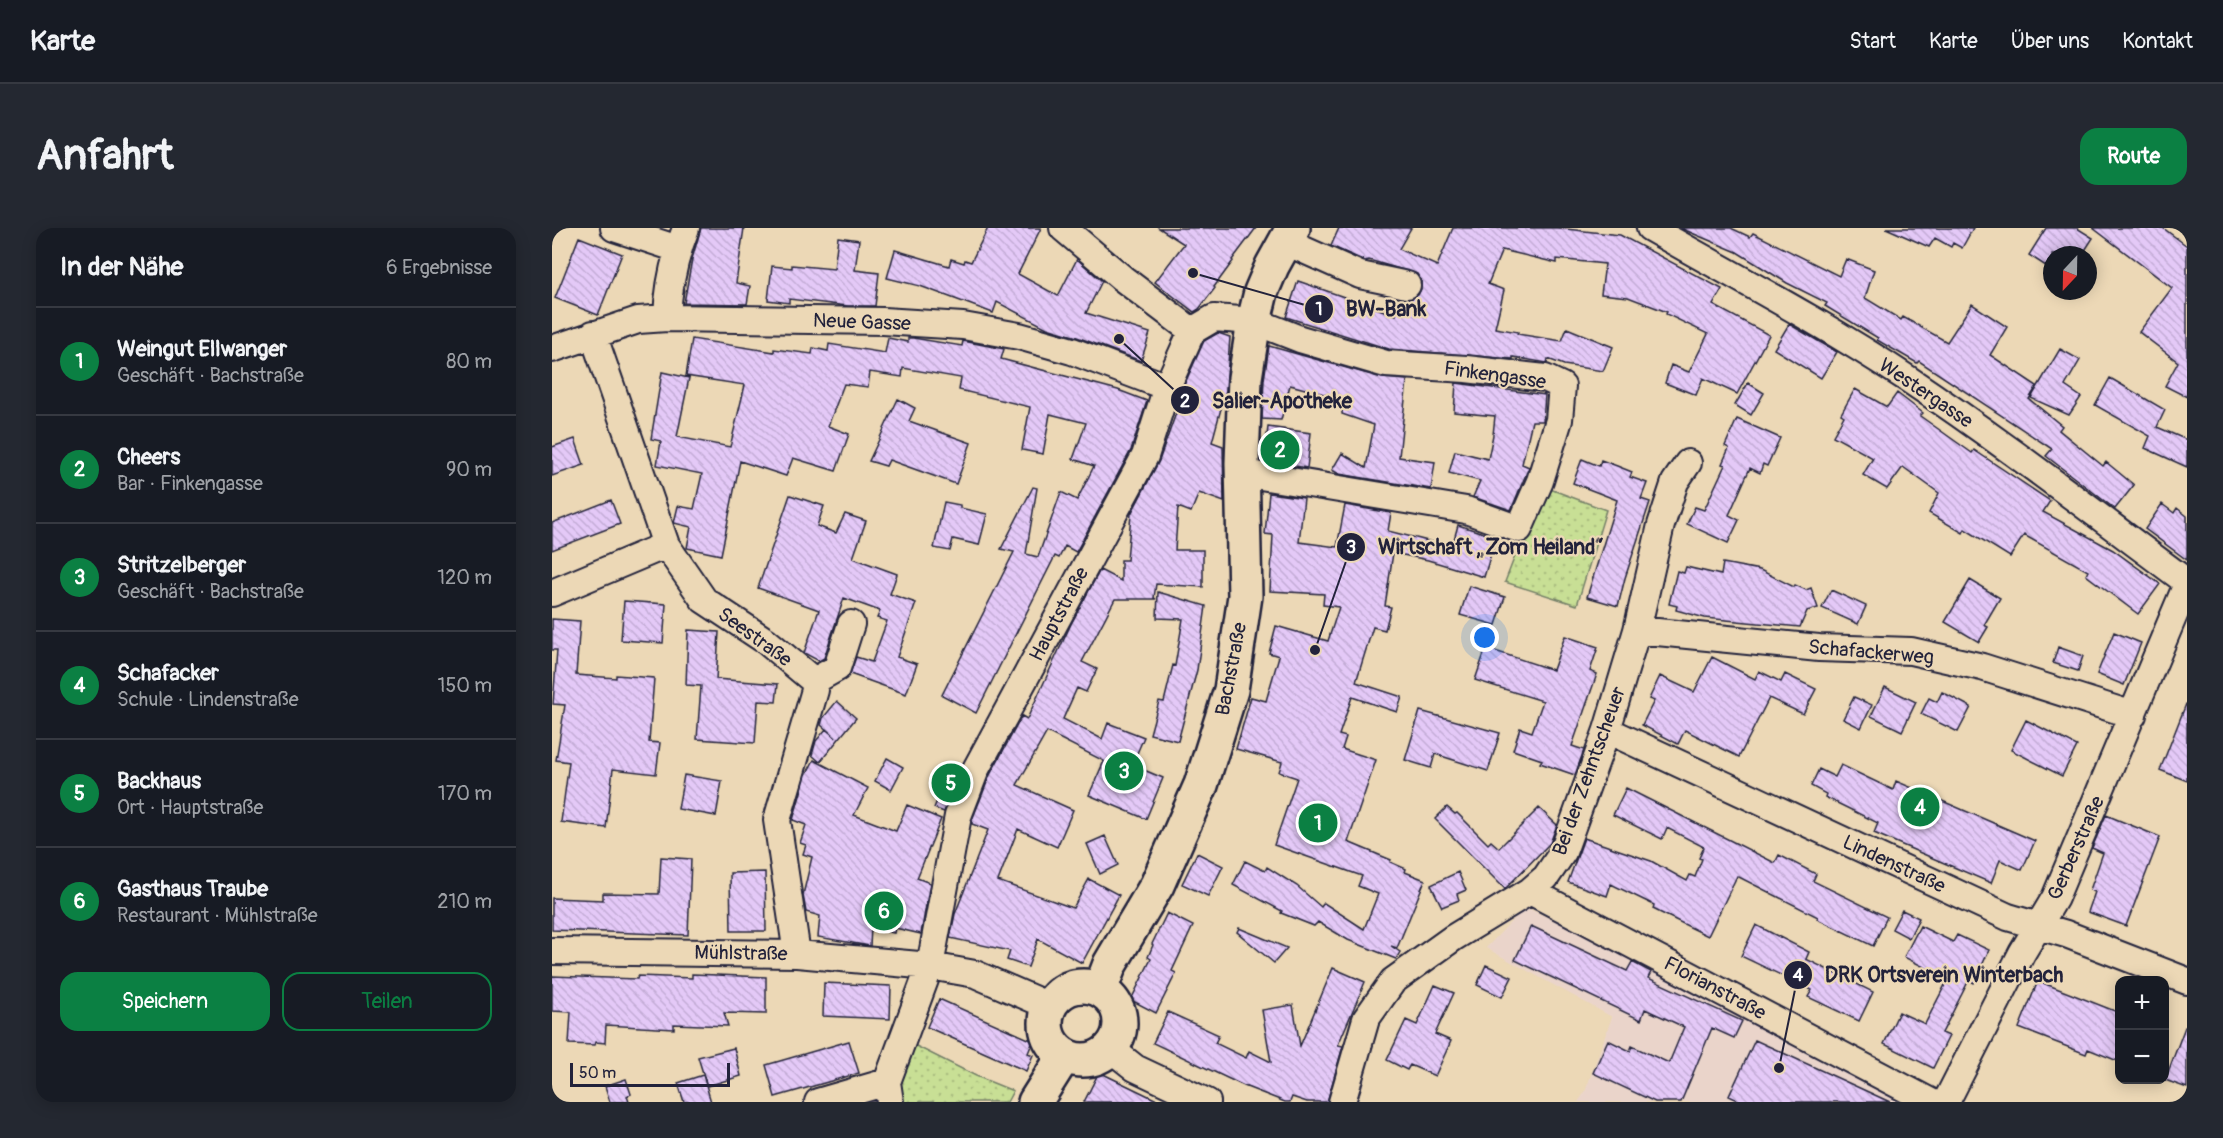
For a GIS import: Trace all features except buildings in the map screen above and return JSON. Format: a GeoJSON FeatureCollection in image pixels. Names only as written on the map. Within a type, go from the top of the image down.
{"type":"FeatureCollection","features":[{"type":"Feature","properties":{"kind":"main road","name":"Bachstraße"},"geometry":{"type":"LineString","coordinates":[[1100,990],[1110,964],[1162,875],[1201,784],[1232,690],[1245,596],[1243,472],[1245,378],[1254,321],[1262,292],[1290,235]]}},
{"type":"Feature","properties":{"kind":"main road"},"geometry":{"type":"LineString","coordinates":[[1077,986],[1089,986],[1100,990],[1116,1006],[1120,1017],[1117,1039],[1101,1056],[1089,1060],[1076,1060],[1064,1056],[1049,1039],[1046,1017],[1049,1006],[1056,997],[1077,986]]}},
{"type":"Feature","properties":{"kind":"main road"},"geometry":{"type":"LineString","coordinates":[[1035,1102],[1064,1056]]}},
{"type":"Feature","properties":{"kind":"street"},"geometry":{"type":"LineString","coordinates":[[614,228],[682,238],[667,318]]}},
{"type":"Feature","properties":{"kind":"street"},"geometry":{"type":"LineString","coordinates":[[1063,228],[1122,278],[1192,330],[1214,318],[1254,321]]}},
{"type":"Feature","properties":{"kind":"street","name":"Westergasse"},"geometry":{"type":"LineString","coordinates":[[1650,228],[1782,303],[1907,379],[2028,463],[2187,583]]}},
{"type":"Feature","properties":{"kind":"street"},"geometry":{"type":"LineString","coordinates":[[1290,235],[1360,274],[1407,285]]}},
{"type":"Feature","properties":{"kind":"street","name":"Neue Gasse"},"geometry":{"type":"LineString","coordinates":[[552,349],[638,320],[667,318],[883,321],[963,326],[1019,336],[1072,351],[1167,387]]}},
{"type":"Feature","properties":{"kind":"street","name":"Finkengasse"},"geometry":{"type":"LineString","coordinates":[[1243,472],[1467,510],[1519,529],[1540,481],[1559,420],[1562,386],[1545,378],[1466,369],[1386,364],[1300,339],[1254,321]]}},
{"type":"Feature","properties":{"kind":"street","name":"Hauptstraße"},"geometry":{"type":"LineString","coordinates":[[889,1092],[930,966],[958,816],[976,770],[1145,456],[1167,387],[1192,330]]}},
{"type":"Feature","properties":{"kind":"street","name":"Seestraße"},"geometry":{"type":"LineString","coordinates":[[593,334],[666,545],[704,600],[765,641],[814,681]]}},
{"type":"Feature","properties":{"kind":"street","name":"Bei der Zehntscheuer"},"geometry":{"type":"LineString","coordinates":[[1342,1102],[1366,1019],[1393,981],[1453,939],[1530,891],[1546,877],[1563,852],[1607,730],[1637,630],[1661,525],[1675,482],[1688,463]]}},
{"type":"Feature","properties":{"kind":"street"},"geometry":{"type":"LineString","coordinates":[[552,592],[666,545]]}},
{"type":"Feature","properties":{"kind":"street","name":"Gerberstraße"},"geometry":{"type":"LineString","coordinates":[[1946,1102],[2022,953],[2055,898],[2187,583]]}},
{"type":"Feature","properties":{"kind":"street"},"geometry":{"type":"LineString","coordinates":[[797,954],[777,820],[815,690],[814,681],[837,668],[851,624]]}},
{"type":"Feature","properties":{"kind":"street","name":"Schafackerweg"},"geometry":{"type":"LineString","coordinates":[[1637,630],[1819,648],[1911,651],[1982,667],[2133,715]]}},
{"type":"Feature","properties":{"kind":"street","name":"Lindenstraße"},"geometry":{"type":"LineString","coordinates":[[1607,730],[2008,917],[2066,934],[2187,981]]}},
{"type":"Feature","properties":{"kind":"street","name":"Florianstraße"},"geometry":{"type":"LineString","coordinates":[[1530,891],[1931,1102]]}},
{"type":"Feature","properties":{"kind":"street","name":"Mühlstraße"},"geometry":{"type":"LineString","coordinates":[[552,951],[797,954],[930,966]]}},
{"type":"Feature","properties":{"kind":"street"},"geometry":{"type":"LineString","coordinates":[[930,966],[975,974],[1049,1006]]}},
{"type":"Feature","properties":{"kind":"street"},"geometry":{"type":"LineString","coordinates":[[1111,1048],[1135,1068],[1207,1102]]}},
{"type":"Feature","properties":{"kind":"street"},"geometry":{"type":"LineString","coordinates":[[818,1102],[889,1092]]}},
{"type":"Feature","properties":{"kind":"shaded area"},"geometry":{"type":"Polygon","coordinates":[[[1525,907],[1953,1102],[1578,1102],[1585,1092],[1612,1017],[1486,948],[1525,907]]]}},
{"type":"Feature","properties":{"kind":"green space"},"geometry":{"type":"Polygon","coordinates":[[[1542,486],[1606,510],[1577,605],[1505,582],[1542,486]]]}},
{"type":"Feature","properties":{"kind":"green space"},"geometry":{"type":"Polygon","coordinates":[[[912,1044],[976,1076],[1013,1091],[1007,1102],[900,1102],[896,1077],[912,1044]]]}},
{"type":"Feature","properties":{"kind":"place","name":"BW-Bank"},"geometry":{"type":"Point","coordinates":[1193,273]}},
{"type":"Feature","properties":{"kind":"place","name":"Salier-Apotheke"},"geometry":{"type":"Point","coordinates":[1119,339]}},
{"type":"Feature","properties":{"kind":"place","name":"Cheers"},"geometry":{"type":"Point","coordinates":[1280,450]}},
{"type":"Feature","properties":{"kind":"place","name":"Wirtschaft „Zom Heiland“"},"geometry":{"type":"Point","coordinates":[1315,650]}},
{"type":"Feature","properties":{"kind":"place","name":"Stritzelberger"},"geometry":{"type":"Point","coordinates":[1124,771]}},
{"type":"Feature","properties":{"kind":"place","name":"Backhaus"},"geometry":{"type":"Point","coordinates":[951,783]}},
{"type":"Feature","properties":{"kind":"place","name":"Schafacker"},"geometry":{"type":"Point","coordinates":[1920,807]}},
{"type":"Feature","properties":{"kind":"place","name":"Weingut Ellwanger"},"geometry":{"type":"Point","coordinates":[1318,823]}},
{"type":"Feature","properties":{"kind":"place","name":"Gasthaus Traube"},"geometry":{"type":"Point","coordinates":[884,911]}},
{"type":"Feature","properties":{"kind":"place","name":"DRK Ortsverein Winterbach"},"geometry":{"type":"Point","coordinates":[1779,1068]}}]}
